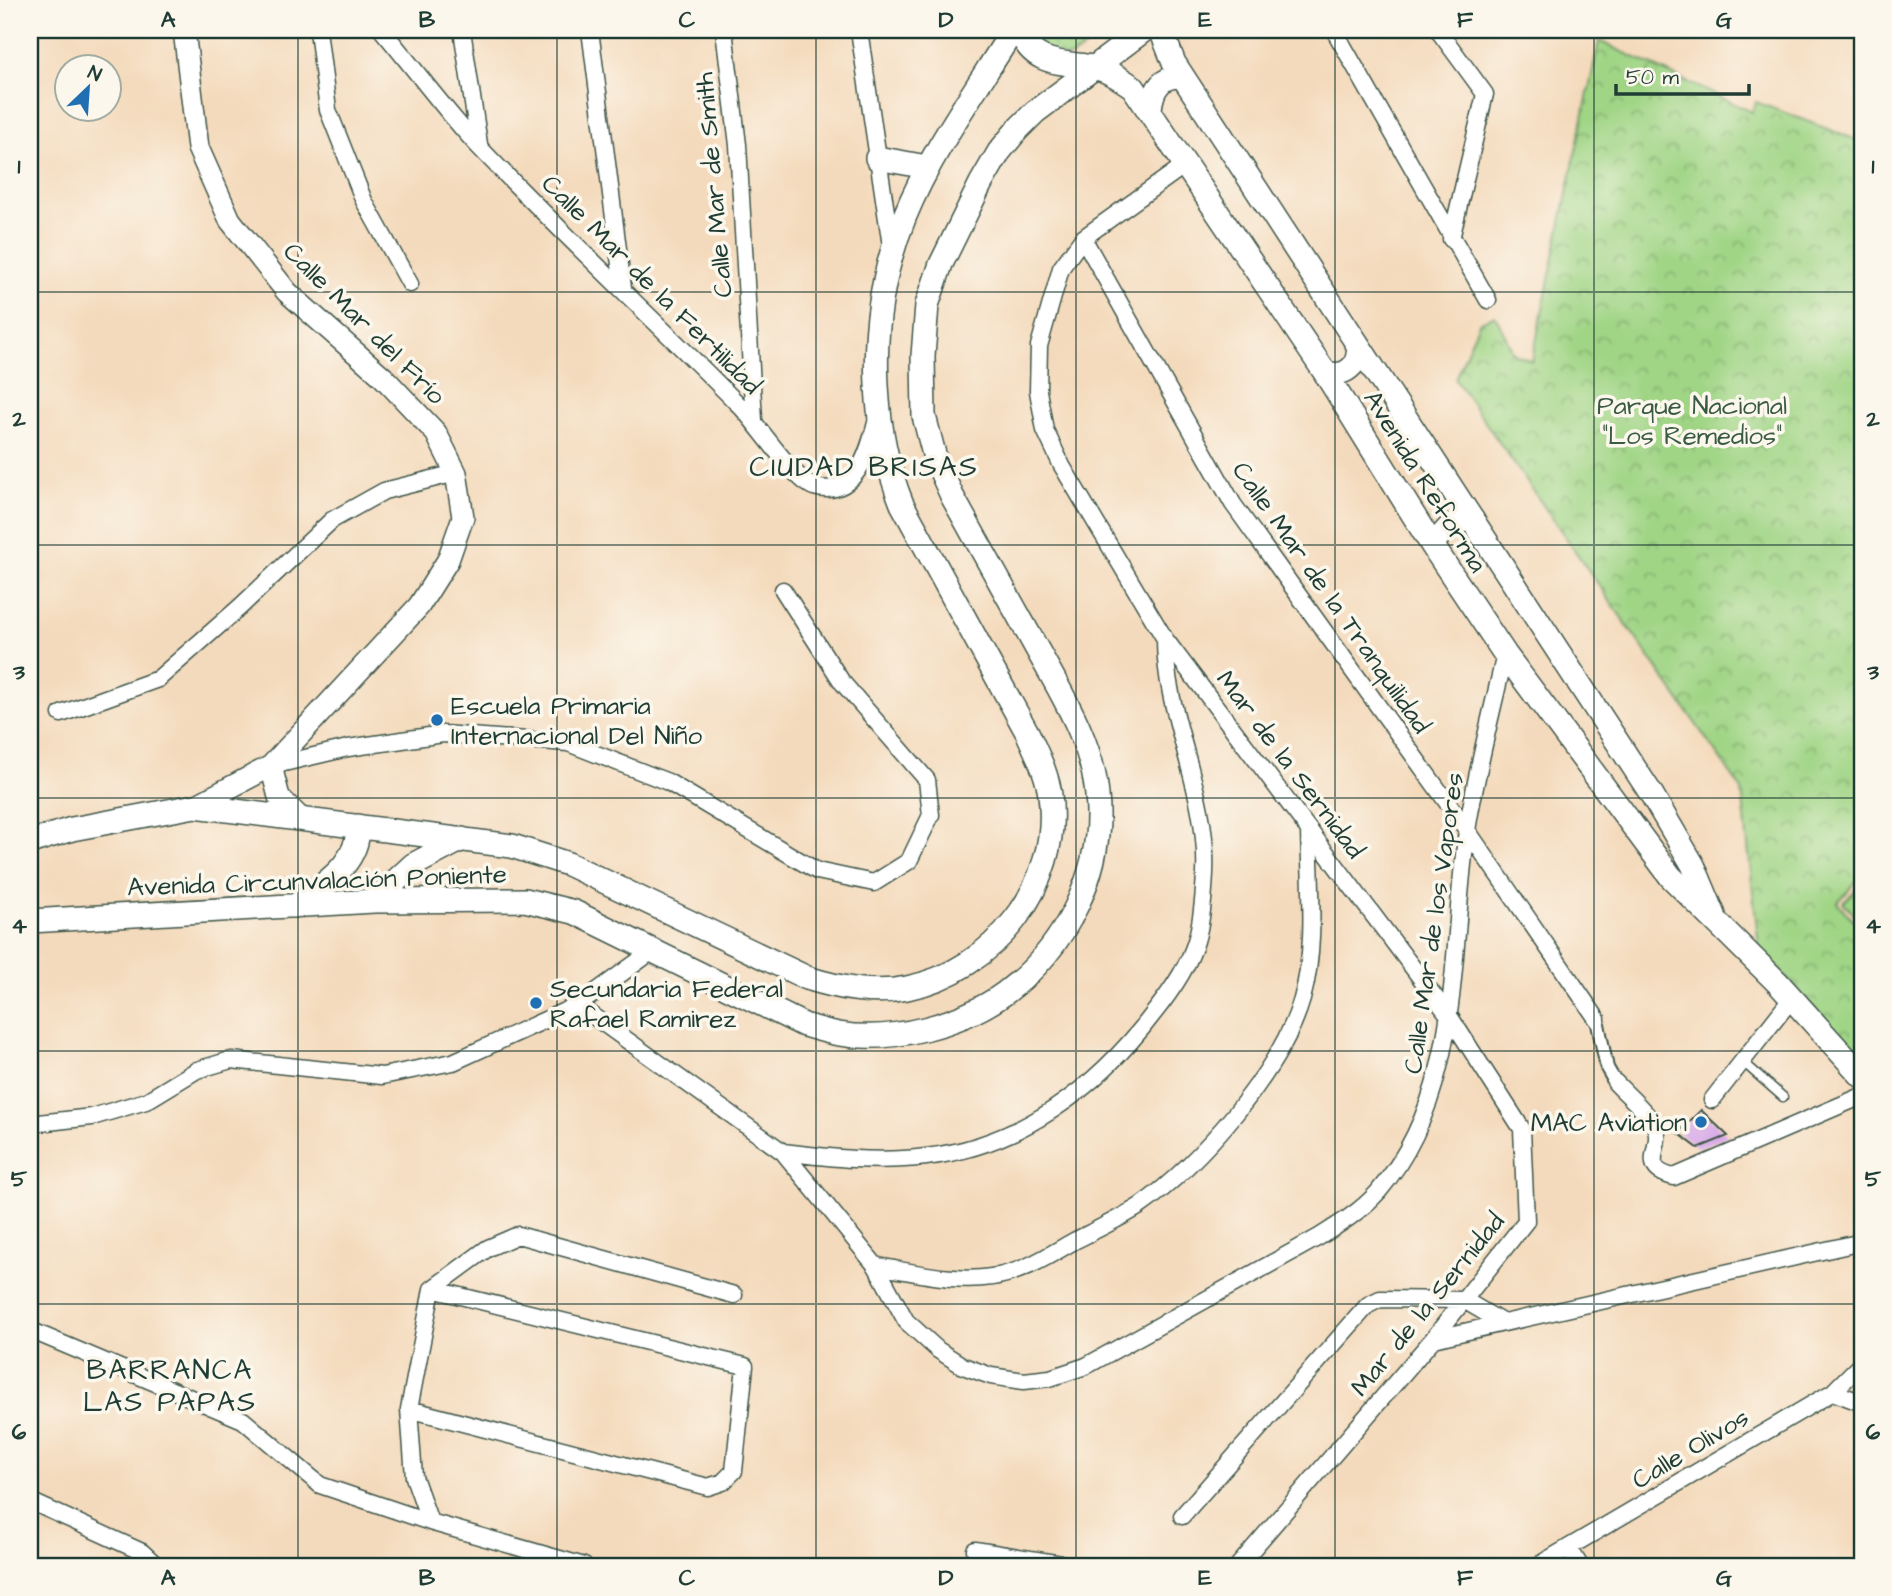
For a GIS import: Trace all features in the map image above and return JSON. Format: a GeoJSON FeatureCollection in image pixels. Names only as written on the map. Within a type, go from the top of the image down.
{"type":"FeatureCollection","features":[{"type":"Feature","properties":{"kind":"main road","name":"Avenida Circunvalación Poniente"},"geometry":{"type":"LineString","coordinates":[[30,842],[72,829],[195,806],[462,839],[512,846],[568,864],[807,978],[847,990],[907,989],[960,970],[1014,922],[1038,883],[1047,858],[1050,795],[1043,768],[1028,734],[902,504],[888,471],[878,414],[875,349],[879,295],[891,246],[927,167],[1013,30]]}},
{"type":"Feature","properties":{"kind":"main road","name":"Avenida Reforma"},"geometry":{"type":"LineString","coordinates":[[1020,30],[1023,40],[1044,60],[1094,68],[1133,87],[1151,109],[1324,371],[1432,545],[1505,654],[1671,877],[1792,998],[1862,1076]]}},
{"type":"Feature","properties":{"kind":"main road","name":"Avenida Circunvalación Poniente"},"geometry":{"type":"LineString","coordinates":[[30,920],[374,901],[525,900],[574,912],[655,949],[804,1024],[840,1035],[904,1033],[990,1004],[1016,985],[1055,945],[1077,903],[1090,869],[1097,832],[1097,794],[1087,753],[1073,716],[952,496],[935,458],[924,416],[923,356],[927,305],[940,264],[993,162],[1035,113],[1144,30]]}},
{"type":"Feature","properties":{"kind":"main road","name":"Avenida Reforma"},"geometry":{"type":"LineString","coordinates":[[1161,30],[1167,50],[1184,78],[1652,795],[1693,865],[1718,925]]}},
{"type":"Feature","properties":{"kind":"main road"},"geometry":{"type":"LineString","coordinates":[[877,158],[927,167]]}},
{"type":"Feature","properties":{"kind":"main road"},"geometry":{"type":"LineString","coordinates":[[295,906],[346,864],[354,851],[358,825]]}},
{"type":"Feature","properties":{"kind":"main road"},"geometry":{"type":"LineString","coordinates":[[374,901],[413,865],[462,839]]}},
{"type":"Feature","properties":{"kind":"street","name":"Calle Mar del Frío"},"geometry":{"type":"LineString","coordinates":[[184,30],[198,148],[230,219],[287,292],[383,377],[436,433],[456,473],[463,517],[447,560],[419,606],[271,766],[195,806]]}},
{"type":"Feature","properties":{"kind":"street"},"geometry":{"type":"LineString","coordinates":[[318,30],[328,110],[364,201],[411,284]]}},
{"type":"Feature","properties":{"kind":"street","name":"Calle Mar de la Fertilidad"},"geometry":{"type":"LineString","coordinates":[[382,30],[479,147],[754,420],[802,480],[828,489],[843,485],[865,462],[878,414]]}},
{"type":"Feature","properties":{"kind":"street"},"geometry":{"type":"LineString","coordinates":[[462,30],[479,147]]}},
{"type":"Feature","properties":{"kind":"street"},"geometry":{"type":"LineString","coordinates":[[590,30],[623,288]]}},
{"type":"Feature","properties":{"kind":"street","name":"Calle Mar de Smith"},"geometry":{"type":"LineString","coordinates":[[724,30],[738,145],[754,420]]}},
{"type":"Feature","properties":{"kind":"street"},"geometry":{"type":"LineString","coordinates":[[859,30],[891,246]]}},
{"type":"Feature","properties":{"kind":"street"},"geometry":{"type":"LineString","coordinates":[[1438,30],[1485,94],[1451,239]]}},
{"type":"Feature","properties":{"kind":"street"},"geometry":{"type":"LineString","coordinates":[[1338,31],[1451,239],[1488,300]]}},
{"type":"Feature","properties":{"kind":"street"},"geometry":{"type":"LineString","coordinates":[[1151,109],[1156,87],[1174,76],[1184,78]]}},
{"type":"Feature","properties":{"kind":"street","name":"Mar de la Sernidad"},"geometry":{"type":"LineString","coordinates":[[1186,164],[1083,238],[1061,268],[1039,346],[1038,391],[1045,430],[1062,466],[1165,639],[1450,1017],[1521,1129],[1527,1222],[1433,1339],[1238,1566]]}},
{"type":"Feature","properties":{"kind":"street","name":"Calle Mar de la Tranquilidad"},"geometry":{"type":"LineString","coordinates":[[1083,238],[1233,504],[1467,830],[1597,1019],[1599,1041],[1615,1082]]}},
{"type":"Feature","properties":{"kind":"street"},"geometry":{"type":"LineString","coordinates":[[1324,371],[1332,374],[1350,369],[1356,362],[1357,344]]}},
{"type":"Feature","properties":{"kind":"street"},"geometry":{"type":"LineString","coordinates":[[61,714],[158,679],[240,607],[332,520],[384,491],[456,473]]}},
{"type":"Feature","properties":{"kind":"street"},"geometry":{"type":"LineString","coordinates":[[1432,545],[1450,525],[1473,519]]}},
{"type":"Feature","properties":{"kind":"street"},"geometry":{"type":"LineString","coordinates":[[301,819],[279,797],[271,766],[348,748],[443,734],[568,743],[668,782],[817,872],[874,883],[909,861],[931,815],[927,780],[842,682],[783,590]]}},
{"type":"Feature","properties":{"kind":"street"},"geometry":{"type":"LineString","coordinates":[[783,1152],[858,1161],[928,1157],[996,1141],[1047,1116],[1096,1079],[1143,1028],[1175,986],[1196,942],[1205,872],[1201,810],[1165,664],[1165,639]]}},
{"type":"Feature","properties":{"kind":"street","name":"Calle Mar de los Vapores"},"geometry":{"type":"LineString","coordinates":[[578,1005],[783,1152],[876,1266],[906,1321],[938,1350],[964,1366],[991,1376],[1024,1381],[1050,1378],[1086,1366],[1319,1237],[1353,1215],[1377,1192],[1419,1128],[1436,1081],[1450,1017],[1467,830],[1505,654]]}},
{"type":"Feature","properties":{"kind":"street"},"geometry":{"type":"LineString","coordinates":[[876,1266],[963,1280],[994,1277],[1029,1266],[1139,1206],[1174,1179],[1210,1144],[1249,1095],[1270,1063],[1284,1041],[1301,1002],[1310,964],[1309,830]]}},
{"type":"Feature","properties":{"kind":"street"},"geometry":{"type":"LineString","coordinates":[[30,1124],[92,1117],[146,1101],[197,1070],[232,1060],[382,1076],[453,1062],[578,1005],[655,949]]}},
{"type":"Feature","properties":{"kind":"street"},"geometry":{"type":"LineString","coordinates":[[1712,1100],[1792,998]]}},
{"type":"Feature","properties":{"kind":"street"},"geometry":{"type":"LineString","coordinates":[[1615,1082],[1655,1125],[1658,1135],[1653,1158],[1655,1167],[1662,1174],[1674,1177],[1862,1096]]}},
{"type":"Feature","properties":{"kind":"street"},"geometry":{"type":"LineString","coordinates":[[430,1522],[414,1477],[408,1409],[432,1289],[488,1248],[518,1235],[734,1295]]}},
{"type":"Feature","properties":{"kind":"street"},"geometry":{"type":"LineString","coordinates":[[1433,1339],[1862,1242]]}},
{"type":"Feature","properties":{"kind":"street"},"geometry":{"type":"LineString","coordinates":[[408,1409],[708,1487],[723,1482],[734,1471],[745,1366],[432,1289]]}},
{"type":"Feature","properties":{"kind":"street"},"geometry":{"type":"LineString","coordinates":[[1182,1516],[1367,1305],[1380,1299],[1464,1300],[1503,1323]]}},
{"type":"Feature","properties":{"kind":"street"},"geometry":{"type":"LineString","coordinates":[[30,1329],[243,1420],[320,1485],[430,1522],[584,1566]]}},
{"type":"Feature","properties":{"kind":"street","name":"Calle Olivos"},"geometry":{"type":"LineString","coordinates":[[1536,1566],[1833,1392],[1862,1363]]}},
{"type":"Feature","properties":{"kind":"street"},"geometry":{"type":"LineString","coordinates":[[1833,1392],[1862,1403]]}},
{"type":"Feature","properties":{"kind":"street"},"geometry":{"type":"LineString","coordinates":[[30,1501],[142,1552],[158,1566]]}},
{"type":"Feature","properties":{"kind":"street"},"geometry":{"type":"LineString","coordinates":[[1569,1548],[1580,1566]]}},
{"type":"Feature","properties":{"kind":"street"},"geometry":{"type":"LineString","coordinates":[[975,1550],[1074,1566]]}},
{"type":"Feature","properties":{"kind":"lane"},"geometry":{"type":"LineString","coordinates":[[1742,1061],[1783,1097]]}},
{"type":"Feature","properties":{"kind":"green space"},"geometry":{"type":"Polygon","coordinates":[[[1024,30],[1110,30],[1071,57],[1052,58],[1024,30]]]}},
{"type":"Feature","properties":{"kind":"green space","name":"Parque Nacional \"Los Remedios\""},"geometry":{"type":"Polygon","coordinates":[[[1599,41],[1752,112],[1756,102],[1862,142],[1862,875],[1837,903],[1862,929],[1862,1061],[1759,948],[1742,790],[1455,379],[1479,323],[1495,315],[1514,354],[1532,361],[1599,41]]]}},
{"type":"Feature","properties":{"kind":"green space"},"geometry":{"type":"Polygon","coordinates":[[[1862,883],[1862,922],[1843,903],[1862,883]]]}},
{"type":"Feature","properties":{"kind":"building","name":"MAC Aviation"},"geometry":{"type":"Polygon","coordinates":[[[1701,1110],[1728,1136],[1698,1148],[1678,1133],[1701,1110]]]}},
{"type":"Feature","properties":{"kind":"place","name":"Escuela Primaria Internacional Del Niño"},"geometry":{"type":"Point","coordinates":[437,720]}},
{"type":"Feature","properties":{"kind":"place","name":"Secundaria Federal Rafael Ramirez"},"geometry":{"type":"Point","coordinates":[536,1003]}},
{"type":"Feature","properties":{"kind":"place","name":"MAC Aviation"},"geometry":{"type":"Point","coordinates":[1701,1122]}},
{"type":"Feature","properties":{"kind":"district","name":"CIUDAD BRISAS"},"geometry":{"type":"Point","coordinates":[864,466]}},
{"type":"Feature","properties":{"kind":"district","name":"BARRANCA LAS PAPAS"},"geometry":{"type":"Point","coordinates":[170,1385]}}]}
